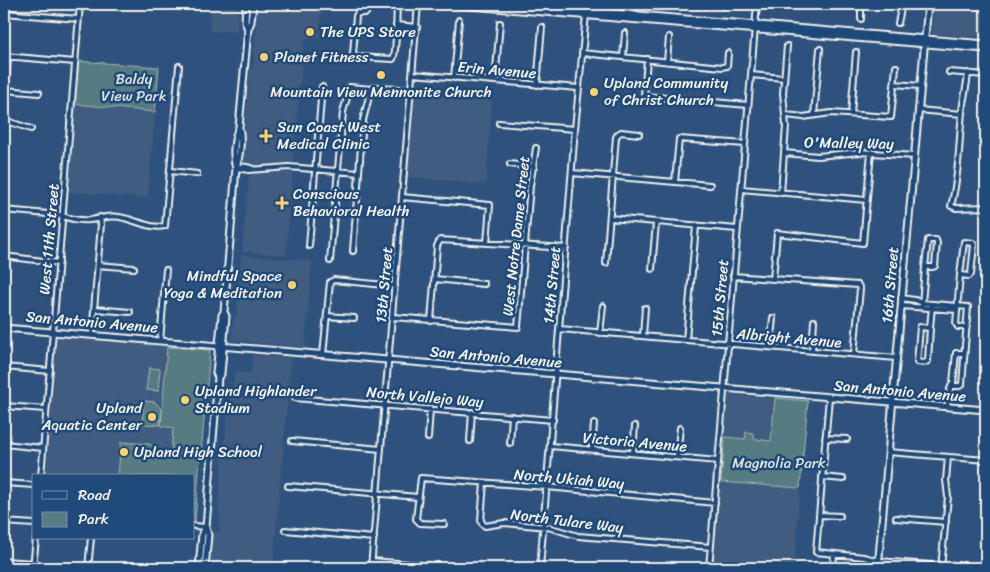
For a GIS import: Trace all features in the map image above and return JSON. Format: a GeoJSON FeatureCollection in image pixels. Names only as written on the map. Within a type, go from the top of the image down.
{"type":"FeatureCollection","features":[{"type":"Feature","properties":{"kind":"main road"},"geometry":{"type":"LineString","coordinates":[[246,4],[245,22],[248,29]]}},
{"type":"Feature","properties":{"kind":"main road"},"geometry":{"type":"LineString","coordinates":[[205,568],[208,535],[206,527],[218,377],[221,374],[221,346],[226,316],[224,312],[240,141],[239,127],[248,29],[251,22],[253,4]]}},
{"type":"Feature","properties":{"kind":"main road"},"geometry":{"type":"LineString","coordinates":[[447,4],[586,10]]}},
{"type":"Feature","properties":{"kind":"main road"},"geometry":{"type":"LineString","coordinates":[[507,4],[754,27],[924,41],[986,44]]}},
{"type":"Feature","properties":{"kind":"main road","name":"16th Street"},"geometry":{"type":"LineString","coordinates":[[878,568],[928,4]]}},
{"type":"Feature","properties":{"kind":"main road"},"geometry":{"type":"LineString","coordinates":[[924,41],[986,49]]}},
{"type":"Feature","properties":{"kind":"main road","name":"San Antonio Avenue"},"geometry":{"type":"LineString","coordinates":[[4,328],[986,410]]}},
{"type":"Feature","properties":{"kind":"main road"},"geometry":{"type":"LineString","coordinates":[[199,568],[202,534],[206,527]]}},
{"type":"Feature","properties":{"kind":"street","name":"West 11th Street"},"geometry":{"type":"LineString","coordinates":[[41,474],[80,4]]}},
{"type":"Feature","properties":{"kind":"street"},"geometry":{"type":"LineString","coordinates":[[358,13],[366,13],[368,9],[366,5],[359,4],[356,16],[353,54],[356,57],[393,60],[397,7]]}},
{"type":"Feature","properties":{"kind":"street","name":"13th Street"},"geometry":{"type":"LineString","coordinates":[[371,568],[418,4]]}},
{"type":"Feature","properties":{"kind":"street","name":"15th Street"},"geometry":{"type":"LineString","coordinates":[[709,568],[757,4]]}},
{"type":"Feature","properties":{"kind":"street"},"geometry":{"type":"LineString","coordinates":[[861,4],[861,19]]}},
{"type":"Feature","properties":{"kind":"street"},"geometry":{"type":"LineString","coordinates":[[898,23],[902,4]]}},
{"type":"Feature","properties":{"kind":"street","name":"14th Street"},"geometry":{"type":"LineString","coordinates":[[540,568],[578,88],[586,10]]}},
{"type":"Feature","properties":{"kind":"street"},"geometry":{"type":"LineString","coordinates":[[4,13],[78,19]]}},
{"type":"Feature","properties":{"kind":"street"},"geometry":{"type":"LineString","coordinates":[[454,78],[459,20]]}},
{"type":"Feature","properties":{"kind":"street"},"geometry":{"type":"LineString","coordinates":[[495,81],[500,23]]}},
{"type":"Feature","properties":{"kind":"street"},"geometry":{"type":"LineString","coordinates":[[396,26],[417,28]]}},
{"type":"Feature","properties":{"kind":"street"},"geometry":{"type":"LineString","coordinates":[[537,85],[542,27]]}},
{"type":"Feature","properties":{"kind":"street"},"geometry":{"type":"LineString","coordinates":[[623,57],[625,33]]}},
{"type":"Feature","properties":{"kind":"street"},"geometry":{"type":"LineString","coordinates":[[667,62],[669,37]]}},
{"type":"Feature","properties":{"kind":"street"},"geometry":{"type":"LineString","coordinates":[[781,192],[786,115],[784,78],[787,46]]}},
{"type":"Feature","properties":{"kind":"street"},"geometry":{"type":"LineString","coordinates":[[814,115],[820,49]]}},
{"type":"Feature","properties":{"kind":"street"},"geometry":{"type":"LineString","coordinates":[[851,114],[856,52]]}},
{"type":"Feature","properties":{"kind":"street"},"geometry":{"type":"LineString","coordinates":[[582,53],[722,67],[727,66],[728,53]]}},
{"type":"Feature","properties":{"kind":"street"},"geometry":{"type":"LineString","coordinates":[[4,108],[6,56],[75,62]]}},
{"type":"Feature","properties":{"kind":"street"},"geometry":{"type":"LineString","coordinates":[[647,59],[644,96],[748,105]]}},
{"type":"Feature","properties":{"kind":"street"},"geometry":{"type":"LineString","coordinates":[[4,210],[63,216],[82,220],[112,216],[123,217],[146,226],[165,226],[179,66]]}},
{"type":"Feature","properties":{"kind":"street"},"geometry":{"type":"LineString","coordinates":[[786,115],[803,116],[825,113],[892,117],[896,67]]}},
{"type":"Feature","properties":{"kind":"street"},"geometry":{"type":"LineString","coordinates":[[949,72],[986,75]]}},
{"type":"Feature","properties":{"kind":"street"},"geometry":{"type":"LineString","coordinates":[[968,73],[955,190],[951,206],[956,208],[986,207]]}},
{"type":"Feature","properties":{"kind":"street","name":"Erin Avenue"},"geometry":{"type":"LineString","coordinates":[[413,74],[578,88]]}},
{"type":"Feature","properties":{"kind":"street"},"geometry":{"type":"LineString","coordinates":[[751,75],[784,78]]}},
{"type":"Feature","properties":{"kind":"street"},"geometry":{"type":"LineString","coordinates":[[894,84],[920,86]]}},
{"type":"Feature","properties":{"kind":"street"},"geometry":{"type":"LineString","coordinates":[[309,246],[322,87]]}},
{"type":"Feature","properties":{"kind":"street"},"geometry":{"type":"LineString","coordinates":[[330,261],[342,112],[348,89],[350,87],[371,89],[375,87],[412,90]]}},
{"type":"Feature","properties":{"kind":"street"},"geometry":{"type":"LineString","coordinates":[[353,250],[363,120],[371,89]]}},
{"type":"Feature","properties":{"kind":"street"},"geometry":{"type":"LineString","coordinates":[[5,90],[39,93]]}},
{"type":"Feature","properties":{"kind":"street"},"geometry":{"type":"LineString","coordinates":[[918,110],[962,114]]}},
{"type":"Feature","properties":{"kind":"street"},"geometry":{"type":"LineString","coordinates":[[4,120],[31,129]]}},
{"type":"Feature","properties":{"kind":"street"},"geometry":{"type":"LineString","coordinates":[[499,123],[575,129]]}},
{"type":"Feature","properties":{"kind":"street"},"geometry":{"type":"LineString","coordinates":[[606,264],[616,137],[621,132],[639,134]]}},
{"type":"Feature","properties":{"kind":"street"},"geometry":{"type":"LineString","coordinates":[[675,182],[679,139],[745,144]]}},
{"type":"Feature","properties":{"kind":"street","name":"West Notre Dame Street"},"geometry":{"type":"LineString","coordinates":[[431,321],[516,328],[518,326],[530,186],[536,148]]}},
{"type":"Feature","properties":{"kind":"street","name":"O'Malley Way"},"geometry":{"type":"LineString","coordinates":[[784,153],[818,156],[851,152],[871,152],[914,156]]}},
{"type":"Feature","properties":{"kind":"street"},"geometry":{"type":"LineString","coordinates":[[773,279],[777,234],[863,243],[871,152]]}},
{"type":"Feature","properties":{"kind":"street"},"geometry":{"type":"LineString","coordinates":[[510,164],[534,167]]}},
{"type":"Feature","properties":{"kind":"street"},"geometry":{"type":"LineString","coordinates":[[236,168],[242,166],[253,169],[289,167],[359,173]]}},
{"type":"Feature","properties":{"kind":"street"},"geometry":{"type":"LineString","coordinates":[[171,171],[196,174]]}},
{"type":"Feature","properties":{"kind":"street"},"geometry":{"type":"LineString","coordinates":[[572,173],[710,185]]}},
{"type":"Feature","properties":{"kind":"street"},"geometry":{"type":"LineString","coordinates":[[741,189],[867,200]]}},
{"type":"Feature","properties":{"kind":"street"},"geometry":{"type":"LineString","coordinates":[[402,197],[490,205],[487,243]]}},
{"type":"Feature","properties":{"kind":"street"},"geometry":{"type":"LineString","coordinates":[[92,335],[100,218]]}},
{"type":"Feature","properties":{"kind":"street"},"geometry":{"type":"LineString","coordinates":[[610,218],[737,229]]}},
{"type":"Feature","properties":{"kind":"street"},"geometry":{"type":"LineString","coordinates":[[652,269],[656,223]]}},
{"type":"Feature","properties":{"kind":"street"},"geometry":{"type":"LineString","coordinates":[[686,340],[696,226]]}},
{"type":"Feature","properties":{"kind":"street"},"geometry":{"type":"LineString","coordinates":[[393,317],[431,321],[437,246],[440,240],[566,248]]}},
{"type":"Feature","properties":{"kind":"street"},"geometry":{"type":"LineString","coordinates":[[922,305],[925,267],[928,240],[936,240],[935,266],[925,267]]}},
{"type":"Feature","properties":{"kind":"street"},"geometry":{"type":"LineString","coordinates":[[960,275],[970,276],[971,274],[973,243],[964,242],[963,244],[960,275],[957,308],[956,326],[967,328]]}},
{"type":"Feature","properties":{"kind":"street"},"geometry":{"type":"LineString","coordinates":[[4,256],[59,263]]}},
{"type":"Feature","properties":{"kind":"street"},"geometry":{"type":"LineString","coordinates":[[98,265],[134,268]]}},
{"type":"Feature","properties":{"kind":"street"},"geometry":{"type":"LineString","coordinates":[[160,341],[166,270]]}},
{"type":"Feature","properties":{"kind":"street"},"geometry":{"type":"LineString","coordinates":[[734,276],[858,285],[860,289],[854,354]]}},
{"type":"Feature","properties":{"kind":"street"},"geometry":{"type":"LineString","coordinates":[[323,355],[330,282],[334,280],[395,286]]}},
{"type":"Feature","properties":{"kind":"street"},"geometry":{"type":"LineString","coordinates":[[435,280],[484,284]]}},
{"type":"Feature","properties":{"kind":"street"},"geometry":{"type":"LineString","coordinates":[[901,298],[915,300],[922,305]]}},
{"type":"Feature","properties":{"kind":"street"},"geometry":{"type":"LineString","coordinates":[[900,306],[922,305],[957,308],[966,306],[968,309],[962,385],[952,386]]}},
{"type":"Feature","properties":{"kind":"street"},"geometry":{"type":"LineString","coordinates":[[600,333],[602,306]]}},
{"type":"Feature","properties":{"kind":"street"},"geometry":{"type":"LineString","coordinates":[[930,328],[923,327],[919,329],[917,362],[919,363],[926,363],[928,360],[932,306]]}},
{"type":"Feature","properties":{"kind":"street"},"geometry":{"type":"LineString","coordinates":[[643,336],[645,308]]}},
{"type":"Feature","properties":{"kind":"street"},"geometry":{"type":"LineString","coordinates":[[94,309],[130,312]]}},
{"type":"Feature","properties":{"kind":"street"},"geometry":{"type":"LineString","coordinates":[[326,316],[354,318]]}},
{"type":"Feature","properties":{"kind":"street"},"geometry":{"type":"LineString","coordinates":[[770,347],[773,318]]}},
{"type":"Feature","properties":{"kind":"street"},"geometry":{"type":"LineString","coordinates":[[812,351],[814,321]]}},
{"type":"Feature","properties":{"kind":"street","name":"Albright Avenue"},"geometry":{"type":"LineString","coordinates":[[560,329],[896,358]]}},
{"type":"Feature","properties":{"kind":"street"},"geometry":{"type":"LineString","coordinates":[[947,407],[956,353],[965,353]]}},
{"type":"Feature","properties":{"kind":"street"},"geometry":{"type":"LineString","coordinates":[[4,367],[50,371]]}},
{"type":"Feature","properties":{"kind":"street"},"geometry":{"type":"LineString","coordinates":[[829,397],[816,552],[942,567],[946,522],[948,457]]}},
{"type":"Feature","properties":{"kind":"street","name":"North Vallejo Way"},"geometry":{"type":"LineString","coordinates":[[295,398],[553,420]]}},
{"type":"Feature","properties":{"kind":"street"},"geometry":{"type":"LineString","coordinates":[[4,406],[46,409]]}},
{"type":"Feature","properties":{"kind":"street"},"geometry":{"type":"LineString","coordinates":[[428,438],[430,409]]}},
{"type":"Feature","properties":{"kind":"street"},"geometry":{"type":"LineString","coordinates":[[470,440],[472,412]]}},
{"type":"Feature","properties":{"kind":"street"},"geometry":{"type":"LineString","coordinates":[[510,443],[512,416]]}},
{"type":"Feature","properties":{"kind":"street"},"geometry":{"type":"LineString","coordinates":[[592,449],[594,424]]}},
{"type":"Feature","properties":{"kind":"street"},"geometry":{"type":"LineString","coordinates":[[633,452],[635,426]]}},
{"type":"Feature","properties":{"kind":"street"},"geometry":{"type":"LineString","coordinates":[[677,457],[680,428]]}},
{"type":"Feature","properties":{"kind":"street"},"geometry":{"type":"LineString","coordinates":[[825,438],[847,440]]}},
{"type":"Feature","properties":{"kind":"street"},"geometry":{"type":"LineString","coordinates":[[292,441],[381,449]]}},
{"type":"Feature","properties":{"kind":"street"},"geometry":{"type":"LineString","coordinates":[[4,444],[43,448]]}},
{"type":"Feature","properties":{"kind":"street","name":"Victoria Avenue"},"geometry":{"type":"LineString","coordinates":[[550,446],[718,461]]}},
{"type":"Feature","properties":{"kind":"street"},"geometry":{"type":"LineString","coordinates":[[888,452],[986,460]]}},
{"type":"Feature","properties":{"kind":"street"},"geometry":{"type":"LineString","coordinates":[[822,477],[843,479]]}},
{"type":"Feature","properties":{"kind":"street","name":"North Ukiah Way"},"geometry":{"type":"LineString","coordinates":[[418,497],[420,478],[547,487],[714,503]]}},
{"type":"Feature","properties":{"kind":"street","name":"North Tulare Way"},"geometry":{"type":"LineString","coordinates":[[484,482],[482,523],[486,526],[512,523],[560,529],[578,536],[711,547]]}},
{"type":"Feature","properties":{"kind":"street"},"geometry":{"type":"LineString","coordinates":[[4,483],[32,485]]}},
{"type":"Feature","properties":{"kind":"street"},"geometry":{"type":"LineString","coordinates":[[288,486],[418,497],[416,519],[420,523],[444,524]]}},
{"type":"Feature","properties":{"kind":"street"},"geometry":{"type":"LineString","coordinates":[[819,515],[840,516]]}},
{"type":"Feature","properties":{"kind":"street"},"geometry":{"type":"LineString","coordinates":[[896,518],[946,522]]}},
{"type":"Feature","properties":{"kind":"street"},"geometry":{"type":"LineString","coordinates":[[4,522],[32,524]]}},
{"type":"Feature","properties":{"kind":"street"},"geometry":{"type":"LineString","coordinates":[[195,526],[206,527]]}},
{"type":"Feature","properties":{"kind":"street"},"geometry":{"type":"LineString","coordinates":[[285,530],[374,538]]}},
{"type":"Feature","properties":{"kind":"street"},"geometry":{"type":"LineString","coordinates":[[33,568],[36,540]]}},
{"type":"Feature","properties":{"kind":"street"},"geometry":{"type":"LineString","coordinates":[[88,568],[91,540]]}},
{"type":"Feature","properties":{"kind":"street"},"geometry":{"type":"LineString","coordinates":[[833,568],[834,554]]}},
{"type":"Feature","properties":{"kind":"street"},"geometry":{"type":"LineString","coordinates":[[4,560],[34,563]]}},
{"type":"Feature","properties":{"kind":"street"},"geometry":{"type":"LineString","coordinates":[[372,561],[458,568]]}},
{"type":"Feature","properties":{"kind":"shaded area"},"geometry":{"type":"Polygon","coordinates":[[[211,4],[239,4],[237,32],[210,31],[211,4]]]}},
{"type":"Feature","properties":{"kind":"shaded area"},"geometry":{"type":"Polygon","coordinates":[[[258,4],[322,4],[319,38],[304,38],[293,163],[265,166],[244,164],[242,161],[250,69],[253,68],[258,4]]]}},
{"type":"Feature","properties":{"kind":"shaded area"},"geometry":{"type":"Polygon","coordinates":[[[934,4],[986,4],[986,37],[932,34],[934,4]]]}},
{"type":"Feature","properties":{"kind":"shaded area"},"geometry":{"type":"Polygon","coordinates":[[[415,94],[492,100],[486,185],[407,177],[415,94]]]}},
{"type":"Feature","properties":{"kind":"shaded area"},"geometry":{"type":"Polygon","coordinates":[[[75,104],[155,112],[148,198],[69,192],[75,104]]]}},
{"type":"Feature","properties":{"kind":"shaded area"},"geometry":{"type":"Polygon","coordinates":[[[293,172],[286,255],[242,252],[249,175],[293,172]]]}},
{"type":"Feature","properties":{"kind":"shaded area"},"geometry":{"type":"Polygon","coordinates":[[[241,255],[312,261],[305,348],[232,340],[233,321],[237,315],[241,255]]]}},
{"type":"Feature","properties":{"kind":"shaded area","name":"Upland High School"},"geometry":{"type":"Polygon","coordinates":[[[57,337],[210,350],[195,522],[195,474],[46,474],[57,337]]]}},
{"type":"Feature","properties":{"kind":"shaded area"},"geometry":{"type":"Polygon","coordinates":[[[252,355],[291,358],[273,568],[207,568],[211,533],[213,531],[219,532],[218,506],[224,440],[229,401],[234,386],[232,372],[251,373],[252,355]]]}},
{"type":"Feature","properties":{"kind":"shaded area"},"geometry":{"type":"Polygon","coordinates":[[[728,394],[775,398],[771,441],[725,437],[728,394]]]}},
{"type":"Feature","properties":{"kind":"shaded area"},"geometry":{"type":"Polygon","coordinates":[[[721,482],[800,488],[794,568],[713,568],[721,482]]]}},
{"type":"Feature","properties":{"kind":"green space","name":"Baldy View Park"},"geometry":{"type":"Polygon","coordinates":[[[78,61],[159,67],[155,112],[75,104],[78,61]]]}},
{"type":"Feature","properties":{"kind":"green space","name":"Upland Highlander Stadium"},"geometry":{"type":"Polygon","coordinates":[[[167,347],[210,350],[201,455],[171,452],[173,428],[161,426],[167,347]]]}},
{"type":"Feature","properties":{"kind":"green space"},"geometry":{"type":"Polygon","coordinates":[[[149,368],[160,369],[158,391],[146,390],[149,368]]]}},
{"type":"Feature","properties":{"kind":"green space","name":"Magnolia Park"},"geometry":{"type":"Polygon","coordinates":[[[775,398],[808,401],[800,488],[721,482],[725,437],[745,439],[746,432],[753,433],[754,439],[771,441],[775,398]]]}},
{"type":"Feature","properties":{"kind":"green space","name":"Upland Aquatic Center"},"geometry":{"type":"Polygon","coordinates":[[[144,401],[155,402],[162,410],[160,425],[142,424],[144,401]]]}},
{"type":"Feature","properties":{"kind":"green space"},"geometry":{"type":"Polygon","coordinates":[[[121,442],[150,444],[156,449],[168,453],[200,458],[195,522],[195,474],[118,474],[121,442]]]}},
{"type":"Feature","properties":{"kind":"place","name":"The UPS Store"},"geometry":{"type":"Point","coordinates":[310,32]}},
{"type":"Feature","properties":{"kind":"place","name":"Planet Fitness"},"geometry":{"type":"Point","coordinates":[264,57]}},
{"type":"Feature","properties":{"kind":"place","name":"Mountain View Mennonite Church"},"geometry":{"type":"Point","coordinates":[381,75]}},
{"type":"Feature","properties":{"kind":"place","name":"Upland Community of Christ Church"},"geometry":{"type":"Point","coordinates":[594,92]}},
{"type":"Feature","properties":{"kind":"place","name":"Sun Coast West Medical Clinic"},"geometry":{"type":"Point","coordinates":[266,136]}},
{"type":"Feature","properties":{"kind":"place","name":"Conscious Behavioral Health"},"geometry":{"type":"Point","coordinates":[282,203]}},
{"type":"Feature","properties":{"kind":"place","name":"Mindful Space Yoga & Meditation"},"geometry":{"type":"Point","coordinates":[292,285]}},
{"type":"Feature","properties":{"kind":"place","name":"Upland Highlander Stadium"},"geometry":{"type":"Point","coordinates":[185,400]}},
{"type":"Feature","properties":{"kind":"place","name":"Upland Aquatic Center"},"geometry":{"type":"Point","coordinates":[152,417]}},
{"type":"Feature","properties":{"kind":"place","name":"Upland High School"},"geometry":{"type":"Point","coordinates":[124,452]}}]}
